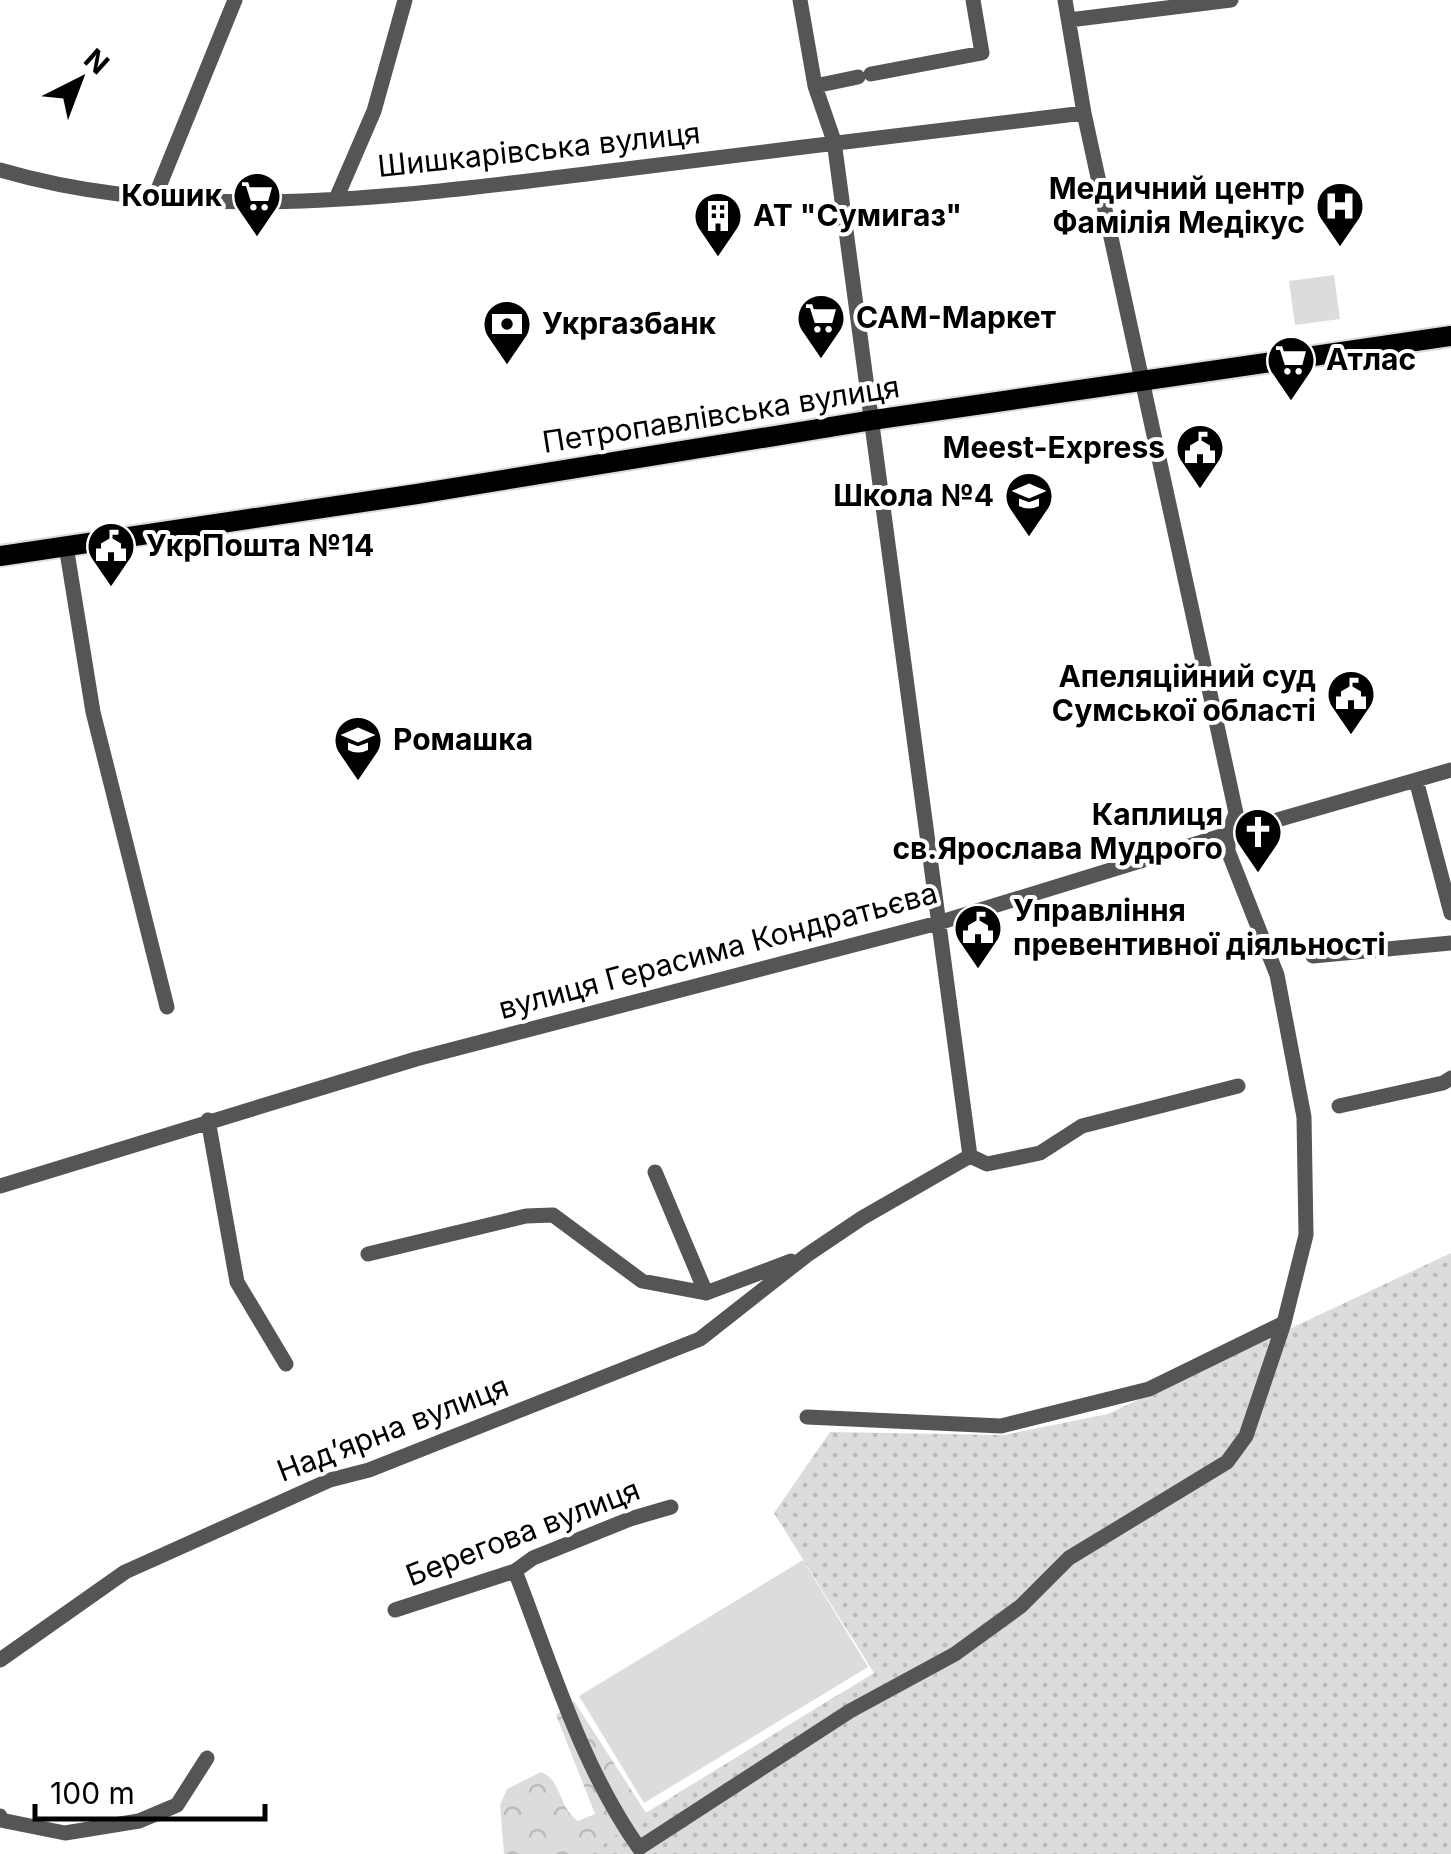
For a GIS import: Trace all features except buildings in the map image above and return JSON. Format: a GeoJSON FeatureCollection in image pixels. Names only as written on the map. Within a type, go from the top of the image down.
{"type":"FeatureCollection","features":[{"type":"Feature","properties":{"kind":"main road","name":"Петропавлівська вулиця"},"geometry":{"type":"LineString","coordinates":[[0,556],[417,494],[872,420],[1451,336]]}},
{"type":"Feature","properties":{"kind":"street"},"geometry":{"type":"LineString","coordinates":[[154,199],[235,0]]}},
{"type":"Feature","properties":{"kind":"street"},"geometry":{"type":"LineString","coordinates":[[336,200],[374,110],[405,0]]}},
{"type":"Feature","properties":{"kind":"street"},"geometry":{"type":"LineString","coordinates":[[800,0],[815,86],[834,142],[970,1156],[987,1164],[1040,1152],[1082,1126],[1238,1086]]}},
{"type":"Feature","properties":{"kind":"street"},"geometry":{"type":"LineString","coordinates":[[815,86],[982,52],[973,0]]}},
{"type":"Feature","properties":{"kind":"street"},"geometry":{"type":"LineString","coordinates":[[515,1570],[572,1717],[616,1816],[639,1848],[850,1711],[955,1654],[1021,1606],[1069,1558],[1227,1462],[1246,1436],[1284,1323],[1306,1234],[1304,1117],[1277,975],[1228,852],[1228,834],[1236,813],[1084,112],[1065,0]]}},
{"type":"Feature","properties":{"kind":"street"},"geometry":{"type":"LineString","coordinates":[[1068,20],[1231,0]]}},
{"type":"Feature","properties":{"kind":"street","name":"Шишкарівська вулиця"},"geometry":{"type":"LineString","coordinates":[[0,170],[46,184],[154,199],[336,200],[518,182],[1084,112]]}},
{"type":"Feature","properties":{"kind":"street"},"geometry":{"type":"LineString","coordinates":[[66,546],[93,712],[167,1008]]}},
{"type":"Feature","properties":{"kind":"street","name":"вулиця Герасима Кондратьєва"},"geometry":{"type":"LineString","coordinates":[[0,1186],[416,1058],[938,923],[1451,770]]}},
{"type":"Feature","properties":{"kind":"street"},"geometry":{"type":"LineString","coordinates":[[1416,780],[1451,912]]}},
{"type":"Feature","properties":{"kind":"street"},"geometry":{"type":"LineString","coordinates":[[1313,956],[1451,943]]}},
{"type":"Feature","properties":{"kind":"street"},"geometry":{"type":"LineString","coordinates":[[1339,1106],[1451,1078]]}},
{"type":"Feature","properties":{"kind":"street"},"geometry":{"type":"LineString","coordinates":[[208,1120],[236,1282],[286,1364]]}},
{"type":"Feature","properties":{"kind":"street","name":"Надʼярна вулиця"},"geometry":{"type":"LineString","coordinates":[[0,1660],[126,1572],[250,1514],[700,1340],[807,1254],[970,1156]]}},
{"type":"Feature","properties":{"kind":"street"},"geometry":{"type":"LineString","coordinates":[[656,1172],[706,1292]]}},
{"type":"Feature","properties":{"kind":"street"},"geometry":{"type":"LineString","coordinates":[[368,1254],[526,1216],[553,1215],[642,1281],[706,1292]]}},
{"type":"Feature","properties":{"kind":"street","name":"Надʼярна вулиця"},"geometry":{"type":"LineString","coordinates":[[706,1292],[807,1254]]}},
{"type":"Feature","properties":{"kind":"street"},"geometry":{"type":"LineString","coordinates":[[807,1417],[1001,1426],[1149,1389],[1284,1323]]}},
{"type":"Feature","properties":{"kind":"street","name":"Берегова вулиця"},"geometry":{"type":"LineString","coordinates":[[396,1610],[515,1570],[533,1558],[670,1507]]}},
{"type":"Feature","properties":{"kind":"street"},"geometry":{"type":"LineString","coordinates":[[0,1816],[1,1820],[65,1832],[138,1822],[177,1805],[207,1758]]}},
{"type":"Feature","properties":{"kind":"green space"},"geometry":{"type":"Polygon","coordinates":[[[1334,275],[1340,319],[1295,325],[1289,281],[1334,275]]]}},
{"type":"Feature","properties":{"kind":"green space"},"geometry":{"type":"Polygon","coordinates":[[[1451,1253],[1451,1854],[591,1854],[646,1813],[874,1673],[774,1513],[830,1432],[1004,1435],[1108,1414],[1451,1253]]]}},
{"type":"Feature","properties":{"kind":"green space"},"geometry":{"type":"Polygon","coordinates":[[[803,1560],[868,1667],[644,1803],[579,1696],[803,1560]]]}},
{"type":"Feature","properties":{"kind":"green space"},"geometry":{"type":"Polygon","coordinates":[[[841,1693],[769,1854],[504,1854],[500,1805],[507,1789],[541,1772],[553,1782],[578,1821],[595,1814],[556,1715],[574,1701],[646,1813],[841,1693]]]}},
{"type":"Feature","properties":{"kind":"place","name":"Кошик"},"geometry":{"type":"Point","coordinates":[257,238]}},
{"type":"Feature","properties":{"kind":"place","name":"Медичний центр Фамілія Медікус"},"geometry":{"type":"Point","coordinates":[1340,248]}},
{"type":"Feature","properties":{"kind":"place","name":"АТ \"Сумигаз\""},"geometry":{"type":"Point","coordinates":[718,258]}},
{"type":"Feature","properties":{"kind":"place","name":"САМ-Маркет"},"geometry":{"type":"Point","coordinates":[821,360]}},
{"type":"Feature","properties":{"kind":"place","name":"Укргазбанк"},"geometry":{"type":"Point","coordinates":[507,366]}},
{"type":"Feature","properties":{"kind":"place","name":"Атлас"},"geometry":{"type":"Point","coordinates":[1291,402]}},
{"type":"Feature","properties":{"kind":"place","name":"Meest-Express"},"geometry":{"type":"Point","coordinates":[1200,490]}},
{"type":"Feature","properties":{"kind":"place","name":"Школа №4"},"geometry":{"type":"Point","coordinates":[1029,538]}},
{"type":"Feature","properties":{"kind":"place","name":"УкрПошта №14"},"geometry":{"type":"Point","coordinates":[111,588]}},
{"type":"Feature","properties":{"kind":"place","name":"Апеляційний суд Сумської області"},"geometry":{"type":"Point","coordinates":[1351,736]}},
{"type":"Feature","properties":{"kind":"place","name":"Ромашка"},"geometry":{"type":"Point","coordinates":[358,782]}},
{"type":"Feature","properties":{"kind":"place","name":"Каплиця св.Ярослава Мудрого"},"geometry":{"type":"Point","coordinates":[1258,874]}},
{"type":"Feature","properties":{"kind":"place","name":"Управління превентивної діяльності"},"geometry":{"type":"Point","coordinates":[978,970]}}]}
